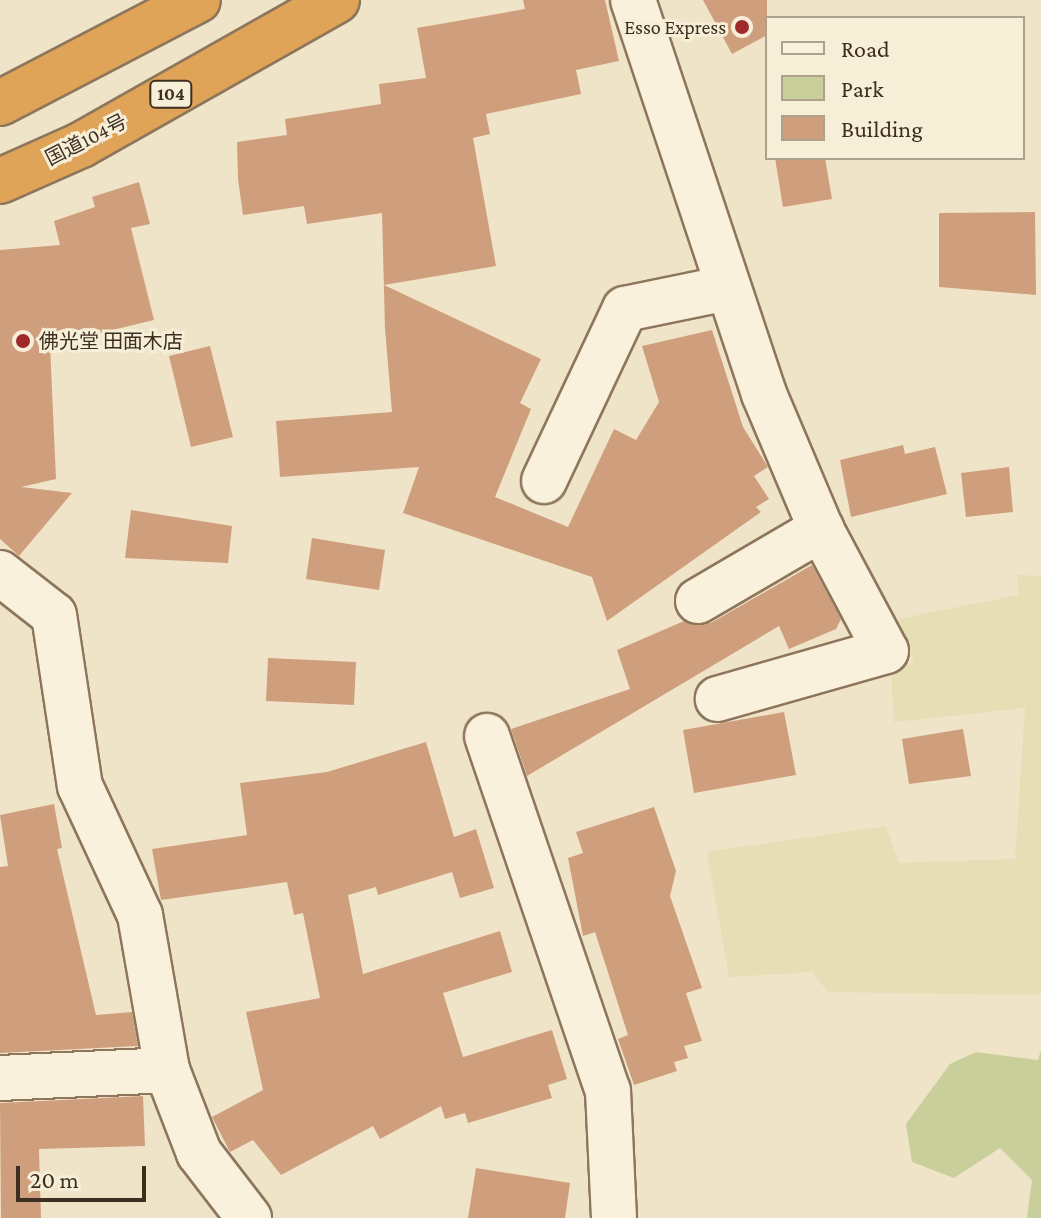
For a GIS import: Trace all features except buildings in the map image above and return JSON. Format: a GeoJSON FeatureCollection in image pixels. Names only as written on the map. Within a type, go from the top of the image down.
{"type":"FeatureCollection","features":[{"type":"Feature","properties":{"kind":"highway"},"geometry":{"type":"LineString","coordinates":[[0,103],[198,0]]}},
{"type":"Feature","properties":{"kind":"highway","name":"国道104号"},"geometry":{"type":"LineString","coordinates":[[0,181],[81,145],[337,0]]}},
{"type":"Feature","properties":{"kind":"street"},"geometry":{"type":"LineString","coordinates":[[633,0],[727,288],[821,529],[886,651],[718,699]]}},
{"type":"Feature","properties":{"kind":"street"},"geometry":{"type":"LineString","coordinates":[[544,481],[625,309],[727,288]]}},
{"type":"Feature","properties":{"kind":"street"},"geometry":{"type":"LineString","coordinates":[[698,601],[821,529]]}},
{"type":"Feature","properties":{"kind":"street"},"geometry":{"type":"LineString","coordinates":[[0,573],[54,615],[80,786],[140,915],[167,1070],[199,1153],[249,1218]]}},
{"type":"Feature","properties":{"kind":"street"},"geometry":{"type":"LineString","coordinates":[[487,736],[608,1091],[614,1218]]}},
{"type":"Feature","properties":{"kind":"street"},"geometry":{"type":"LineString","coordinates":[[0,1078],[167,1070]]}},
{"type":"Feature","properties":{"kind":"shaded area"},"geometry":{"type":"Polygon","coordinates":[[[1017,575],[1041,576],[1041,995],[828,992],[812,972],[729,977],[707,852],[886,826],[899,863],[1015,859],[1025,708],[894,722],[891,672],[914,662],[898,619],[1019,595],[1017,575]]]}},
{"type":"Feature","properties":{"kind":"green space"},"geometry":{"type":"Polygon","coordinates":[[[1041,1050],[1041,1218],[1027,1218],[1032,1180],[1000,1148],[954,1178],[912,1162],[906,1124],[950,1064],[976,1052],[1038,1060],[1041,1050]]]}},
{"type":"Feature","properties":{"kind":"place","name":"Esso Express"},"geometry":{"type":"Point","coordinates":[742,27]}},
{"type":"Feature","properties":{"kind":"place","name":"佛光堂 田面木店"},"geometry":{"type":"Point","coordinates":[23,341]}}]}
